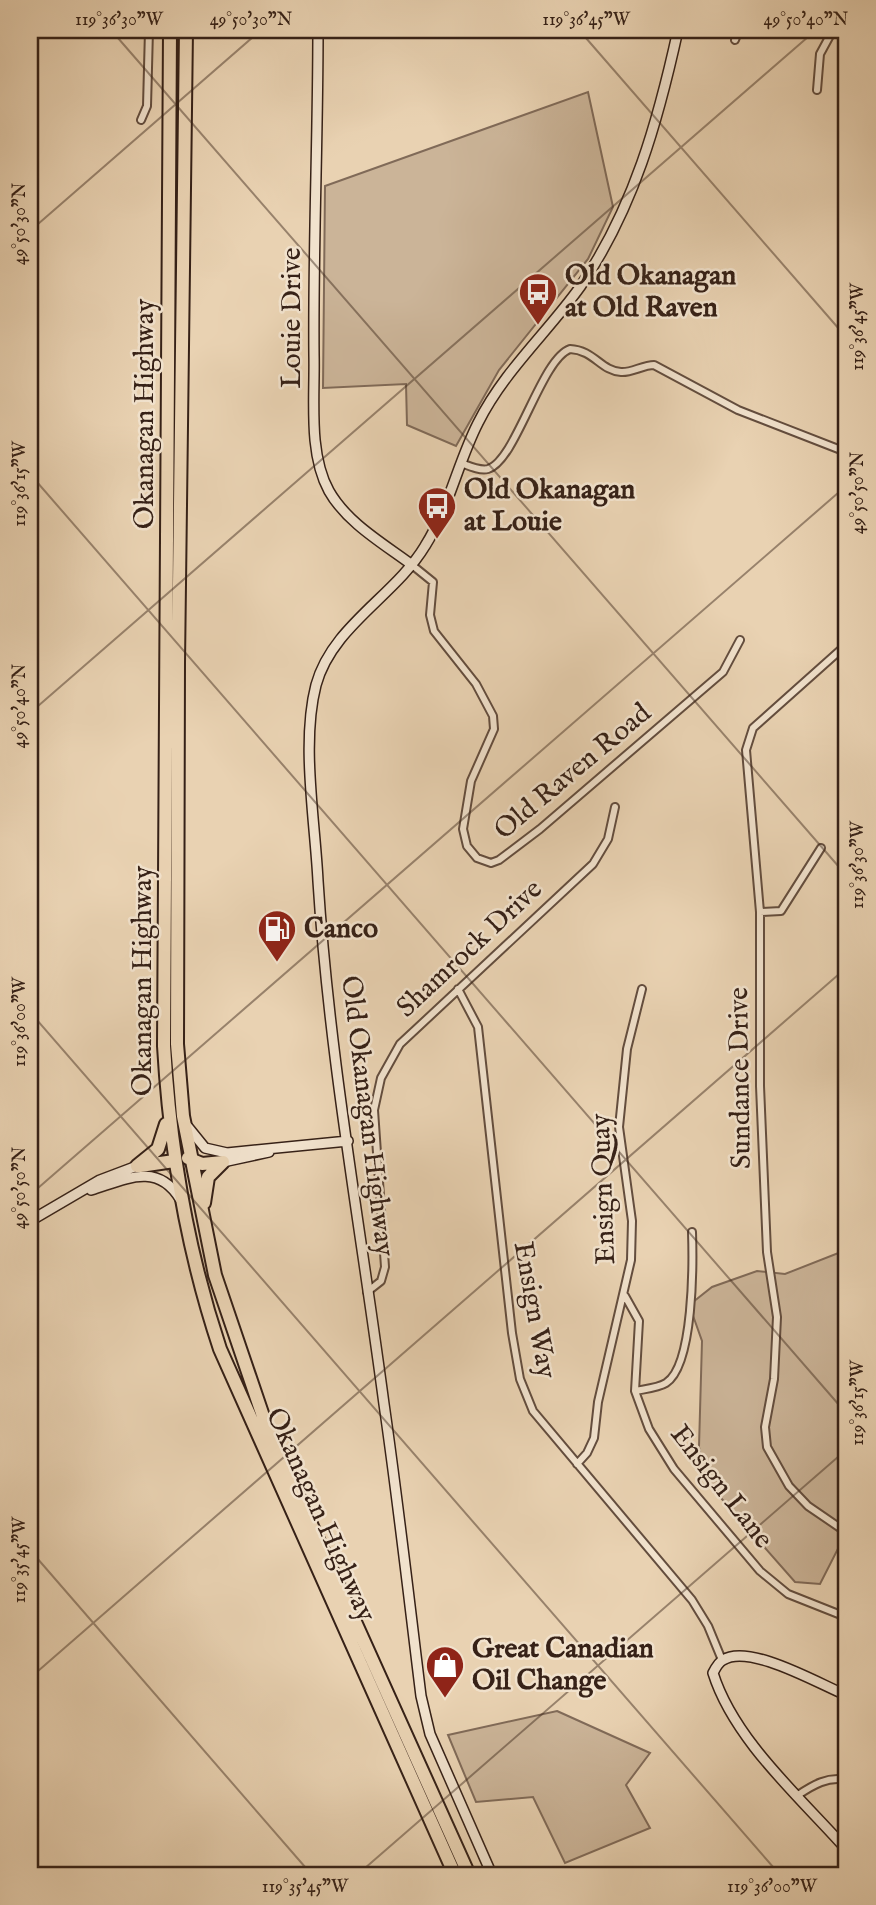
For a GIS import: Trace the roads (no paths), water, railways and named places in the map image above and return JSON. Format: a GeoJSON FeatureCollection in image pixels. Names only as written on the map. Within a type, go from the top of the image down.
{"type":"FeatureCollection","features":[{"type":"Feature","properties":{"kind":"highway","name":"Okanagan Highway"},"geometry":{"type":"LineString","coordinates":[[170,30],[168,821],[164,930],[167,1092],[174,1161],[193,1258],[220,1349],[455,1875]]}},
{"type":"Feature","properties":{"kind":"highway","name":"Okanagan Highway"},"geometry":{"type":"LineString","coordinates":[[185,32],[177,1044],[183,1115],[215,1275],[265,1422],[469,1875]]}},
{"type":"Feature","properties":{"kind":"highway"},"geometry":{"type":"LineString","coordinates":[[167,1092],[178,1117],[182,1149],[190,1160],[202,1164],[223,1162]]}},
{"type":"Feature","properties":{"kind":"highway"},"geometry":{"type":"LineString","coordinates":[[137,1166],[163,1142],[167,1092]]}},
{"type":"Feature","properties":{"kind":"highway"},"geometry":{"type":"LineString","coordinates":[[137,1166],[174,1161],[184,1172],[189,1199],[203,1221]]}},
{"type":"Feature","properties":{"kind":"highway"},"geometry":{"type":"LineString","coordinates":[[203,1221],[208,1177],[223,1162]]}},
{"type":"Feature","properties":{"kind":"street"},"geometry":{"type":"LineString","coordinates":[[141,120],[147,106],[149,30]]}},
{"type":"Feature","properties":{"kind":"street","name":"Louie Drive"},"geometry":{"type":"LineString","coordinates":[[318,30],[314,295],[315,432],[321,474],[330,493],[347,515],[412,565]]}},
{"type":"Feature","properties":{"kind":"street","name":"Old Okanagan Highway"},"geometry":{"type":"LineString","coordinates":[[492,1875],[430,1734],[421,1696],[322,946],[309,731],[317,683],[331,653],[347,631],[412,565],[429,541],[479,422],[508,374],[579,287],[612,232],[638,175],[658,118],[678,30]]}},
{"type":"Feature","properties":{"kind":"street"},"geometry":{"type":"LineString","coordinates":[[735,40],[739,30]]}},
{"type":"Feature","properties":{"kind":"street"},"geometry":{"type":"LineString","coordinates":[[817,90],[820,54],[833,30]]}},
{"type":"Feature","properties":{"kind":"street"},"geometry":{"type":"LineString","coordinates":[[461,463],[482,470],[495,465],[518,430],[556,357],[570,349],[589,352],[607,368],[622,373],[654,365],[738,410],[846,452]]}},
{"type":"Feature","properties":{"kind":"street","name":"Old Raven Road"},"geometry":{"type":"LineString","coordinates":[[412,565],[433,582],[430,615],[434,631],[476,684],[494,716],[494,729],[471,781],[463,829],[467,846],[477,858],[491,863],[540,830],[723,673],[740,640]]}},
{"type":"Feature","properties":{"kind":"street","name":"Sundance Drive"},"geometry":{"type":"LineString","coordinates":[[846,645],[753,728],[746,750],[760,912],[760,1086],[767,1252],[777,1317],[774,1379],[765,1427],[767,1447],[789,1486],[808,1506],[846,1532]]}},
{"type":"Feature","properties":{"kind":"street","name":"Shamrock Drive"},"geometry":{"type":"LineString","coordinates":[[367,1292],[381,1281],[385,1267],[374,1110],[381,1078],[400,1044],[593,864],[608,839],[615,807]]}},
{"type":"Feature","properties":{"kind":"street"},"geometry":{"type":"LineString","coordinates":[[760,912],[781,911],[821,848]]}},
{"type":"Feature","properties":{"kind":"street","name":"Ensign Way"},"geometry":{"type":"LineString","coordinates":[[458,989],[478,1027],[496,1211],[520,1379],[533,1411],[692,1600],[708,1626],[722,1660]]}},
{"type":"Feature","properties":{"kind":"street","name":"Ensign Quay"},"geometry":{"type":"LineString","coordinates":[[577,1464],[587,1453],[594,1438],[597,1402],[625,1296],[631,1260],[632,1221],[619,1127],[627,1049],[642,989]]}},
{"type":"Feature","properties":{"kind":"street"},"geometry":{"type":"LineString","coordinates":[[183,1115],[192,1135],[205,1148],[214,1152],[278,1149],[348,1140]]}},
{"type":"Feature","properties":{"kind":"street"},"geometry":{"type":"LineString","coordinates":[[223,1162],[278,1149]]}},
{"type":"Feature","properties":{"kind":"street"},"geometry":{"type":"LineString","coordinates":[[30,1221],[82,1193],[100,1180],[137,1166]]}},
{"type":"Feature","properties":{"kind":"street"},"geometry":{"type":"LineString","coordinates":[[82,1193],[145,1175],[163,1179],[181,1201]]}},
{"type":"Feature","properties":{"kind":"street"},"geometry":{"type":"LineString","coordinates":[[635,1391],[665,1385],[676,1371],[693,1303],[692,1232]]}},
{"type":"Feature","properties":{"kind":"street","name":"Ensign Lane"},"geometry":{"type":"LineString","coordinates":[[625,1296],[639,1321],[635,1391],[649,1429],[674,1469],[760,1571],[788,1594],[846,1617]]}},
{"type":"Feature","properties":{"kind":"street"},"geometry":{"type":"LineString","coordinates":[[846,1695],[770,1661],[736,1656],[722,1660],[713,1673],[729,1713],[846,1849]]}},
{"type":"Feature","properties":{"kind":"street"},"geometry":{"type":"LineString","coordinates":[[798,1795],[813,1785],[836,1778],[846,1780]]}},
{"type":"Feature","properties":{"kind":"place","name":"Old Okanagan at Old Raven"},"geometry":{"type":"Point","coordinates":[538,326]}},
{"type":"Feature","properties":{"kind":"place","name":"Old Okanagan at Louie"},"geometry":{"type":"Point","coordinates":[437,540]}},
{"type":"Feature","properties":{"kind":"place","name":"Canco"},"geometry":{"type":"Point","coordinates":[277,963]}},
{"type":"Feature","properties":{"kind":"place","name":"Great Canadian Oil Change"},"geometry":{"type":"Point","coordinates":[445,1699]}}]}
